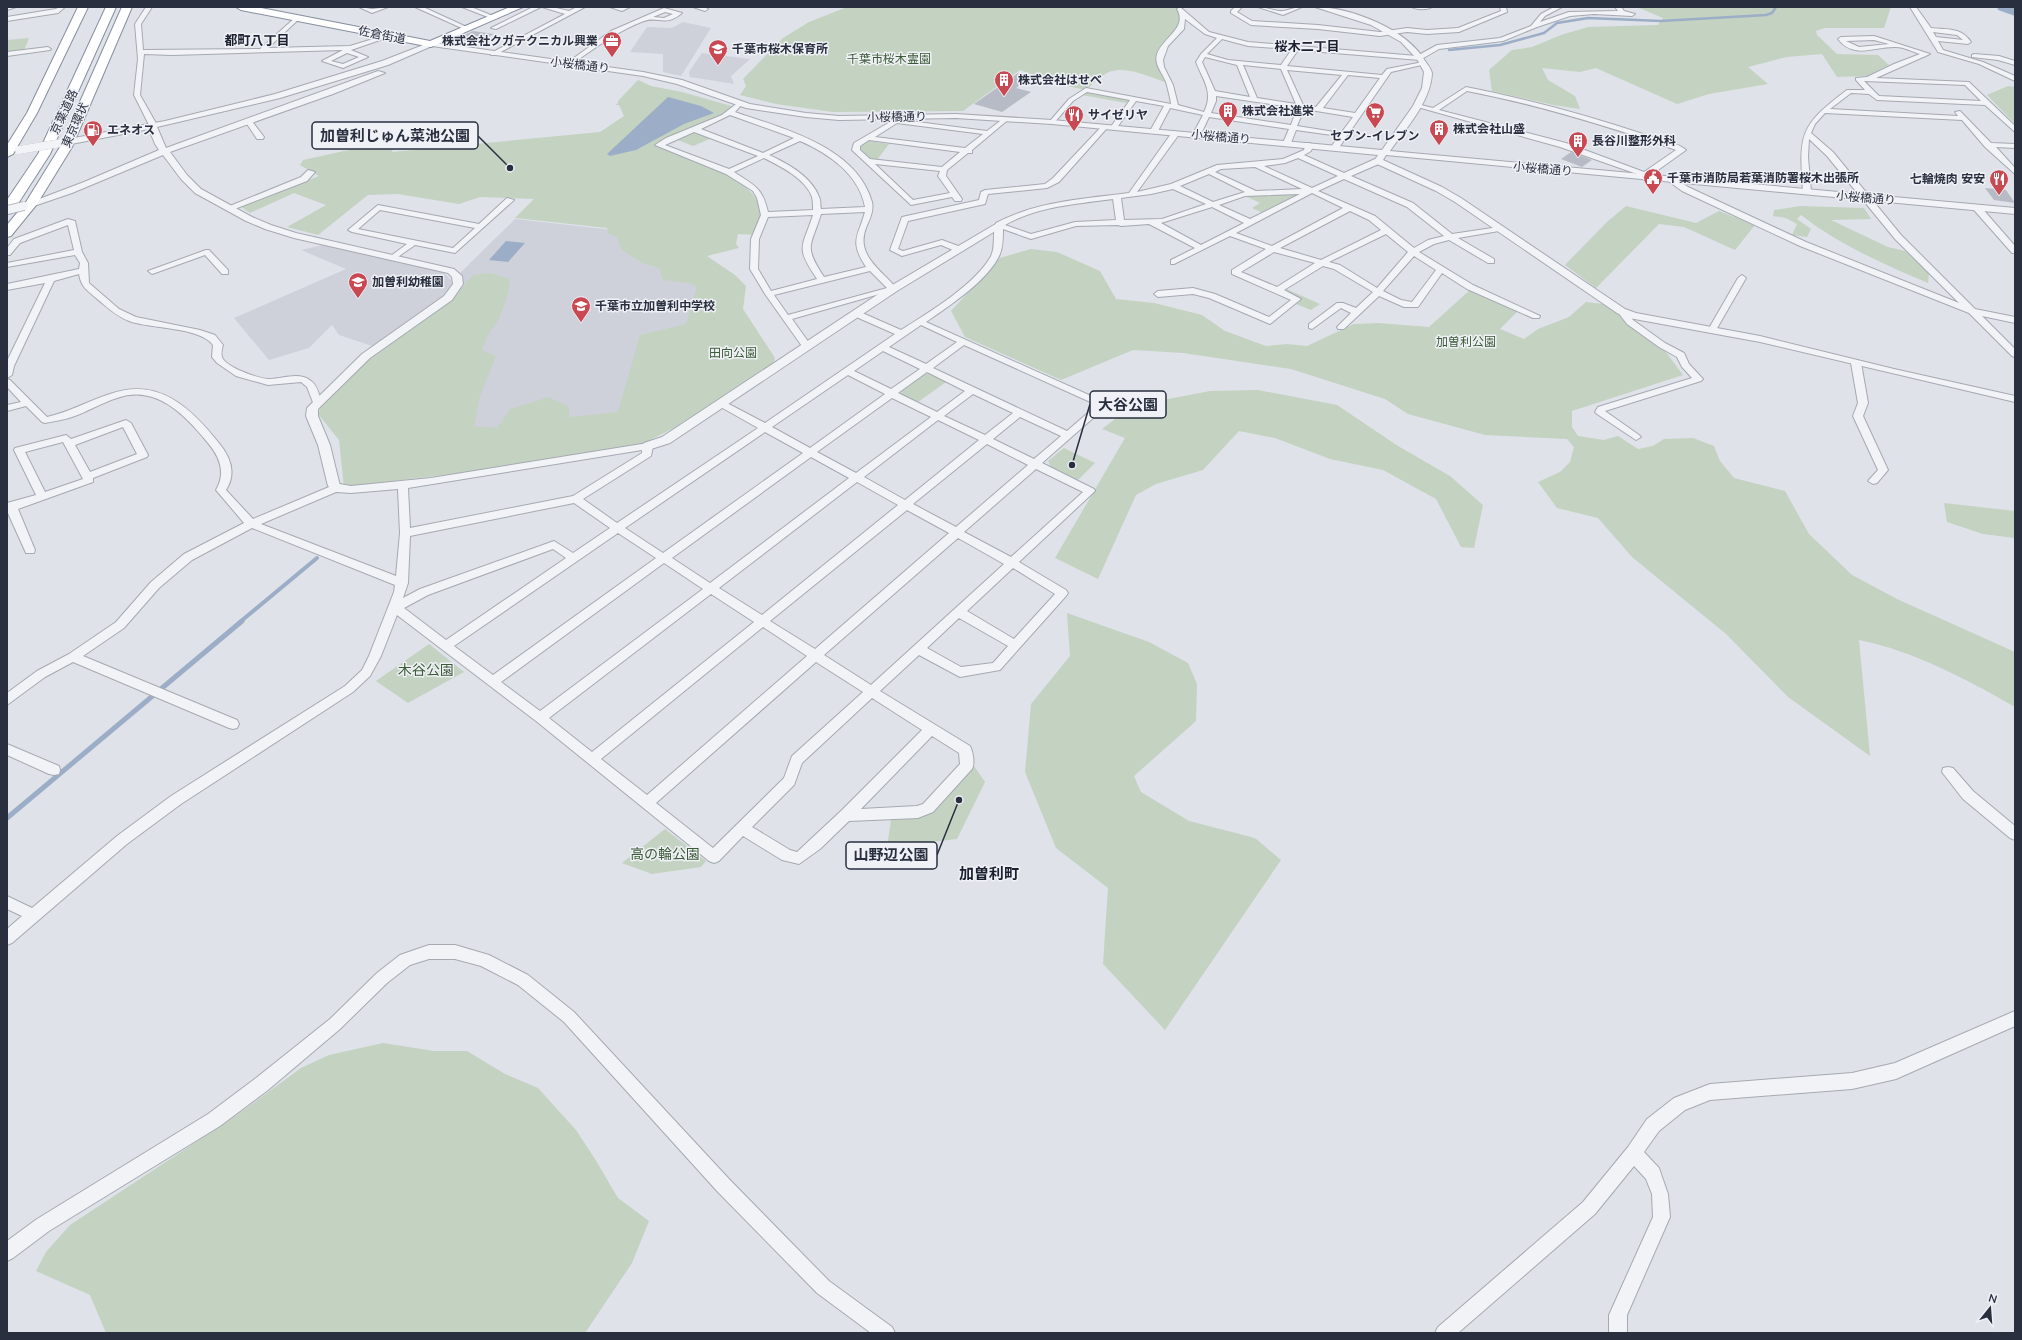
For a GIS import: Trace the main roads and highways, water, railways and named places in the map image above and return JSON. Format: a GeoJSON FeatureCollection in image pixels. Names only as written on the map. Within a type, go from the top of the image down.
{"type":"FeatureCollection","features":[{"type":"Feature","properties":{"kind":"highway"},"geometry":{"type":"LineString","coordinates":[[13,154],[83,7]]}},
{"type":"Feature","properties":{"kind":"highway"},"geometry":{"type":"LineString","coordinates":[[92,20],[99,7]]}},
{"type":"Feature","properties":{"kind":"highway","name":"京葉道路"},"geometry":{"type":"LineString","coordinates":[[7,210],[44,154],[111,7]]}},
{"type":"Feature","properties":{"kind":"highway","name":"東京環状"},"geometry":{"type":"LineString","coordinates":[[7,233],[28,205],[65,142],[127,7]]}},
{"type":"Feature","properties":{"kind":"highway","name":"佐倉街道"},"geometry":{"type":"LineString","coordinates":[[241,7],[431,44],[468,29],[495,23],[514,8]]}},
{"type":"Feature","properties":{"kind":"highway","name":"京葉道路"},"geometry":{"type":"LineString","coordinates":[[13,154],[37,135]]}},
{"type":"Feature","properties":{"kind":"water"},"geometry":{"type":"Polygon","coordinates":[[[668,97],[701,106],[714,113],[684,124],[636,150],[610,156],[607,154],[668,97]]]}},
{"type":"Feature","properties":{"kind":"water"},"geometry":{"type":"Polygon","coordinates":[[[506,241],[525,243],[508,262],[489,260],[506,241]]]}},
{"type":"Feature","properties":{"kind":"waterway"},"geometry":{"type":"LineString","coordinates":[[1449,50],[1500,45],[1544,33],[1557,23],[1588,18],[1661,21],[1766,15],[1772,13],[1776,7]]}},
{"type":"Feature","properties":{"kind":"waterway"},"geometry":{"type":"LineString","coordinates":[[2003,7],[2015,12]]}},
{"type":"Feature","properties":{"kind":"waterway"},"geometry":{"type":"LineString","coordinates":[[240,622],[317,558]]}},
{"type":"Feature","properties":{"kind":"waterway"},"geometry":{"type":"LineString","coordinates":[[7,818],[242,621]]}},
{"type":"Feature","properties":{"kind":"place","name":"株式会社クガテクニカル興業"},"geometry":{"type":"Point","coordinates":[612,58]}},
{"type":"Feature","properties":{"kind":"place","name":"千葉市桜木保育所"},"geometry":{"type":"Point","coordinates":[718,66]}},
{"type":"Feature","properties":{"kind":"place","name":"株式会社はせべ"},"geometry":{"type":"Point","coordinates":[1004,97]}},
{"type":"Feature","properties":{"kind":"place","name":"株式会社進栄"},"geometry":{"type":"Point","coordinates":[1228,128]}},
{"type":"Feature","properties":{"kind":"place","name":"セブン-イレブン"},"geometry":{"type":"Point","coordinates":[1375,129]}},
{"type":"Feature","properties":{"kind":"place","name":"サイゼリヤ"},"geometry":{"type":"Point","coordinates":[1074,132]}},
{"type":"Feature","properties":{"kind":"place","name":"株式会社山盛"},"geometry":{"type":"Point","coordinates":[1439,146]}},
{"type":"Feature","properties":{"kind":"place","name":"エネオス"},"geometry":{"type":"Point","coordinates":[93,147]}},
{"type":"Feature","properties":{"kind":"place","name":"長谷川整形外科"},"geometry":{"type":"Point","coordinates":[1578,158]}},
{"type":"Feature","properties":{"kind":"place","name":"加曽利じゅん菜池公園"},"geometry":{"type":"Point","coordinates":[510,168]}},
{"type":"Feature","properties":{"kind":"place","name":"千葉市消防局若葉消防署桜木出張所"},"geometry":{"type":"Point","coordinates":[1653,195]}},
{"type":"Feature","properties":{"kind":"place","name":"七輪焼肉 安安"},"geometry":{"type":"Point","coordinates":[1999,196]}},
{"type":"Feature","properties":{"kind":"place","name":"加曽利幼稚園"},"geometry":{"type":"Point","coordinates":[358,299]}},
{"type":"Feature","properties":{"kind":"place","name":"千葉市立加曽利中学校"},"geometry":{"type":"Point","coordinates":[581,323]}},
{"type":"Feature","properties":{"kind":"place","name":"大谷公園"},"geometry":{"type":"Point","coordinates":[1072,465]}},
{"type":"Feature","properties":{"kind":"place","name":"山野辺公園"},"geometry":{"type":"Point","coordinates":[959,800]}},
{"type":"Feature","properties":{"kind":"district","name":"都町八丁目"},"geometry":{"type":"Point","coordinates":[257,40]}},
{"type":"Feature","properties":{"kind":"district","name":"桜木二丁目"},"geometry":{"type":"Point","coordinates":[1307,46]}},
{"type":"Feature","properties":{"kind":"district","name":"加曽利町"},"geometry":{"type":"Point","coordinates":[989,874]}},
{"type":"Feature","properties":{"kind":"park label","name":"千葉市桜木霊園"},"geometry":{"type":"Point","coordinates":[889,59]}},
{"type":"Feature","properties":{"kind":"park label","name":"加曽利公園"},"geometry":{"type":"Point","coordinates":[1466,342]}},
{"type":"Feature","properties":{"kind":"park label","name":"田向公園"},"geometry":{"type":"Point","coordinates":[733,353]}},
{"type":"Feature","properties":{"kind":"park label","name":"木谷公園"},"geometry":{"type":"Point","coordinates":[426,670]}},
{"type":"Feature","properties":{"kind":"park label","name":"高の輪公園"},"geometry":{"type":"Point","coordinates":[665,854]}}]}
